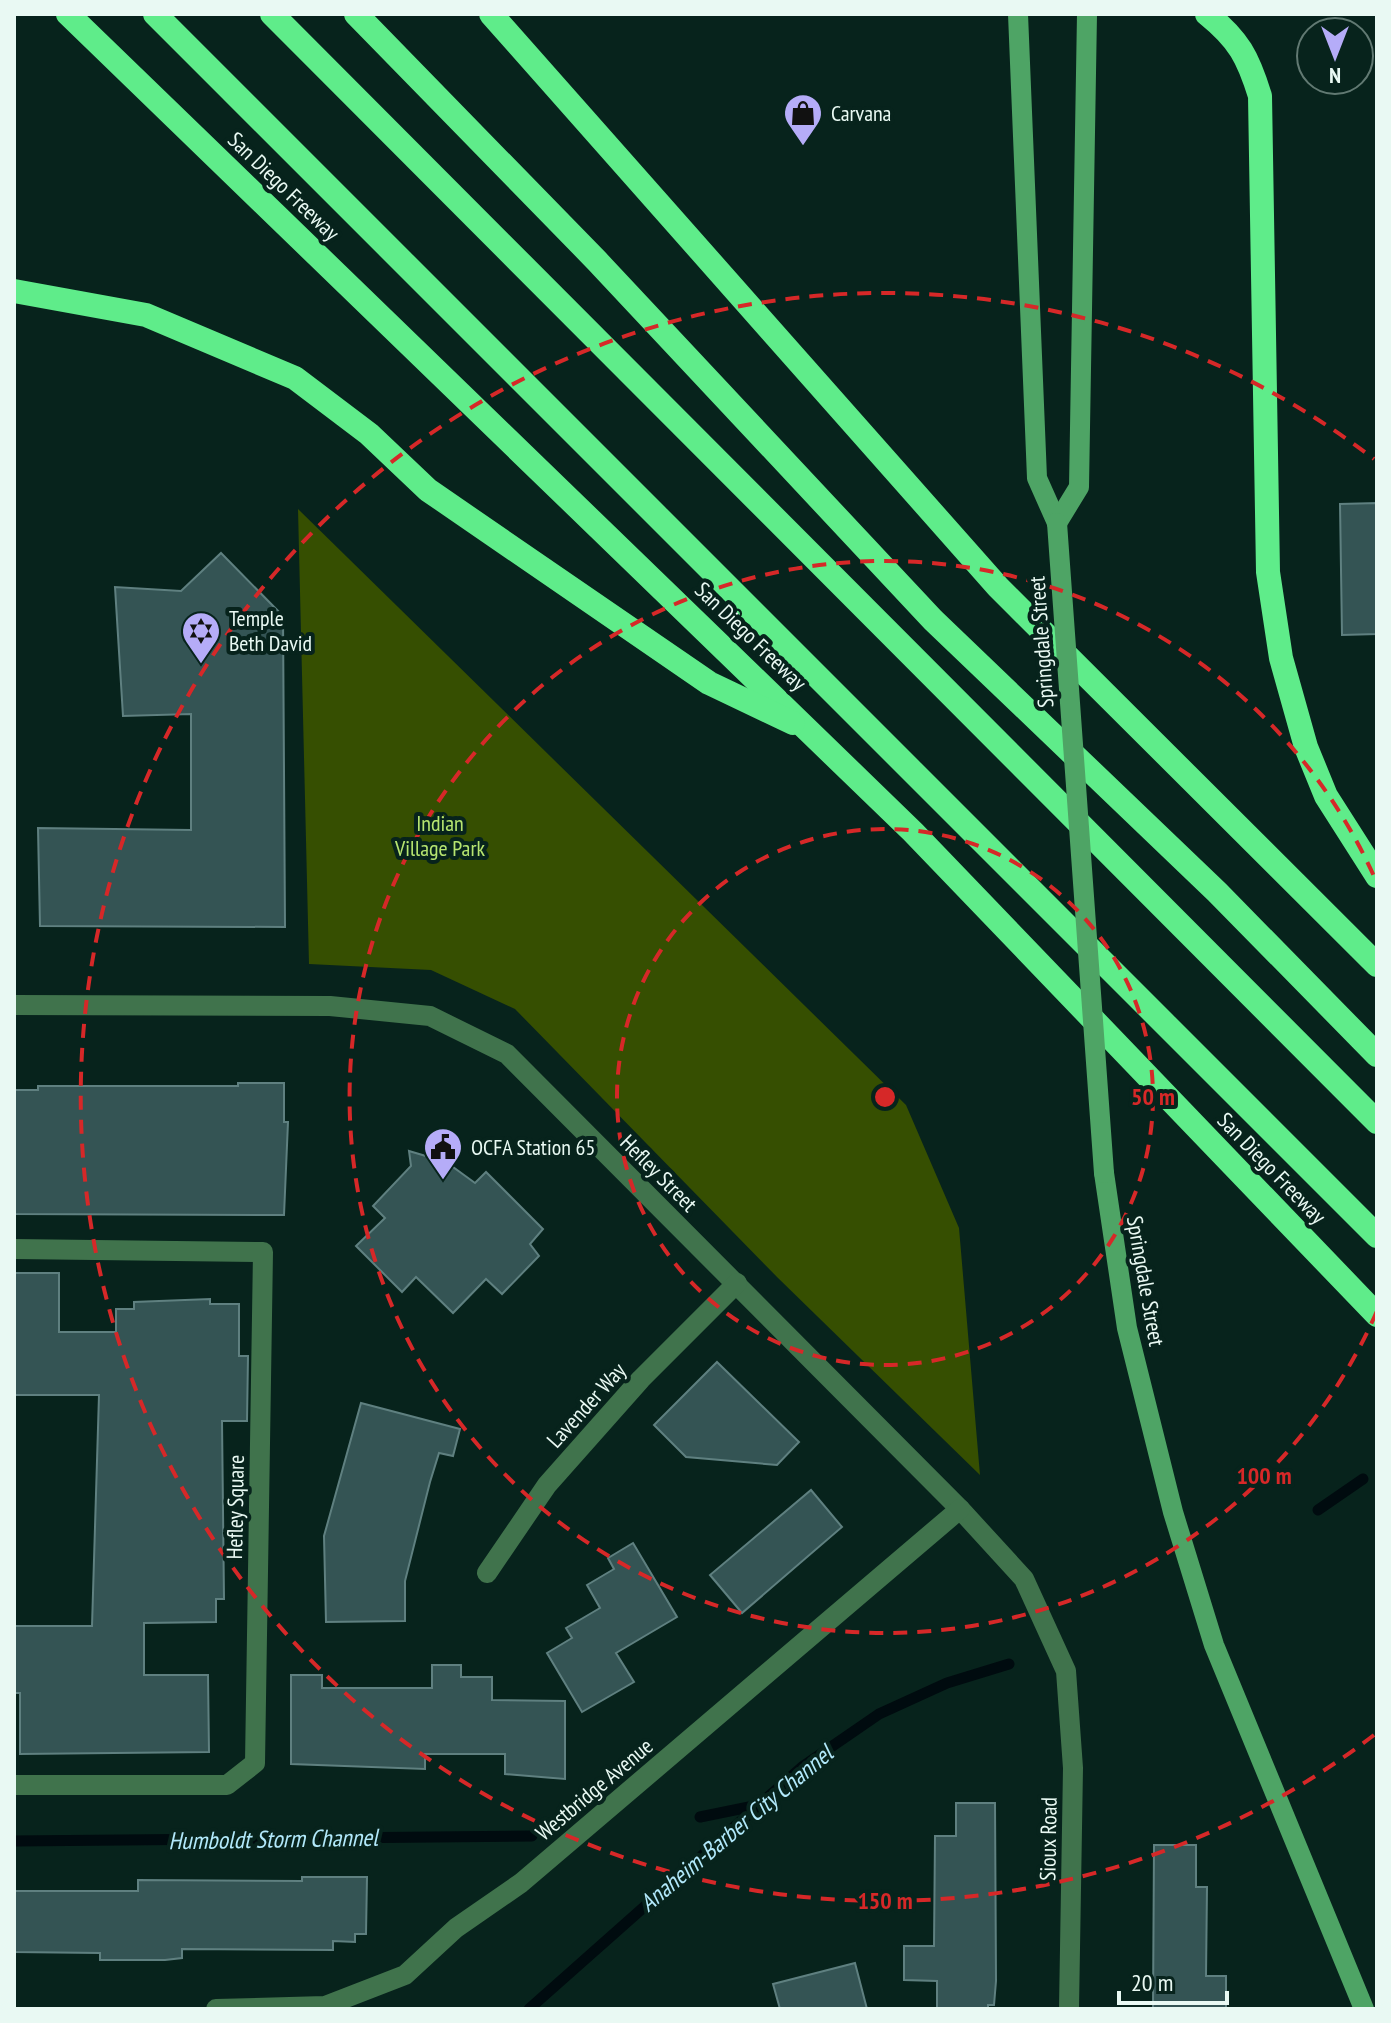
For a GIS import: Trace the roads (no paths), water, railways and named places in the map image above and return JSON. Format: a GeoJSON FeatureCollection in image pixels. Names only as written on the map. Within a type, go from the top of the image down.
{"type":"FeatureCollection","features":[{"type":"Feature","properties":{"kind":"highway","name":"San Diego Freeway"},"geometry":{"type":"LineString","coordinates":[[68,14],[814,733],[1377,1315]]}},
{"type":"Feature","properties":{"kind":"highway"},"geometry":{"type":"LineString","coordinates":[[155,14],[1377,1236]]}},
{"type":"Feature","properties":{"kind":"highway"},"geometry":{"type":"LineString","coordinates":[[272,14],[1377,1122]]}},
{"type":"Feature","properties":{"kind":"highway"},"geometry":{"type":"LineString","coordinates":[[356,14],[597,261],[933,620],[1217,892],[1377,1055]]}},
{"type":"Feature","properties":{"kind":"highway"},"geometry":{"type":"LineString","coordinates":[[491,14],[998,587],[1377,965]]}},
{"type":"Feature","properties":{"kind":"highway"},"geometry":{"type":"LineString","coordinates":[[1207,14],[1233,36],[1250,62],[1260,96],[1268,572],[1281,658],[1306,747],[1326,796],[1377,876]]}},
{"type":"Feature","properties":{"kind":"highway"},"geometry":{"type":"LineString","coordinates":[[14,291],[146,315],[295,378],[369,434],[428,490],[709,683],[814,733]]}},
{"type":"Feature","properties":{"kind":"main road","name":"Springdale Street"},"geometry":{"type":"LineString","coordinates":[[1018,14],[1037,478],[1057,523],[1104,1173],[1127,1328],[1173,1512],[1214,1645],[1364,2009]]}},
{"type":"Feature","properties":{"kind":"main road"},"geometry":{"type":"LineString","coordinates":[[1057,523],[1079,487],[1087,14]]}},
{"type":"Feature","properties":{"kind":"street","name":"Hefley Street"},"geometry":{"type":"LineString","coordinates":[[14,1005],[330,1006],[430,1016],[507,1054],[960,1509],[1024,1579],[1066,1671]]}},
{"type":"Feature","properties":{"kind":"street","name":"Hefley Square"},"geometry":{"type":"LineString","coordinates":[[14,1249],[263,1252],[255,1763],[227,1785],[14,1785]]}},
{"type":"Feature","properties":{"kind":"street","name":"Lavender Way"},"geometry":{"type":"LineString","coordinates":[[487,1573],[547,1485],[641,1379],[737,1283]]}},
{"type":"Feature","properties":{"kind":"street","name":"Westbridge Avenue"},"geometry":{"type":"LineString","coordinates":[[216,2009],[325,2006],[405,1975],[456,1928],[533,1873],[960,1509]]}},
{"type":"Feature","properties":{"kind":"street","name":"Sioux Road"},"geometry":{"type":"LineString","coordinates":[[1066,1671],[1073,1768],[1069,2009]]}},
{"type":"Feature","properties":{"kind":"waterway"},"geometry":{"type":"LineString","coordinates":[[1318,1510],[1363,1479]]}},
{"type":"Feature","properties":{"kind":"waterway","name":"Anaheim-Barber City Channel"},"geometry":{"type":"LineString","coordinates":[[529,2009],[802,1767],[879,1714],[947,1683],[1009,1664]]}},
{"type":"Feature","properties":{"kind":"waterway"},"geometry":{"type":"LineString","coordinates":[[700,1817],[754,1806]]}},
{"type":"Feature","properties":{"kind":"waterway","name":"Humboldt Storm Channel"},"geometry":{"type":"LineString","coordinates":[[14,1841],[532,1836]]}},
{"type":"Feature","properties":{"kind":"place","name":"Carvana"},"geometry":{"type":"Point","coordinates":[803,147]}},
{"type":"Feature","properties":{"kind":"place","name":"Temple Beth David"},"geometry":{"type":"Point","coordinates":[201,665]}},
{"type":"Feature","properties":{"kind":"place","name":"OCFA Station 65"},"geometry":{"type":"Point","coordinates":[443,1181]}},
{"type":"Feature","properties":{"kind":"park label","name":"Indian Village Park"},"geometry":{"type":"Point","coordinates":[440,836]}}]}
